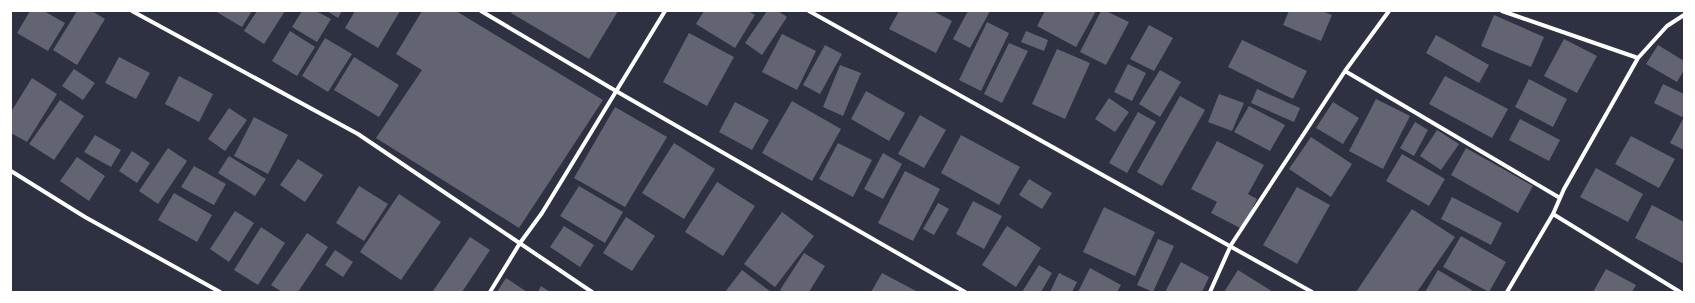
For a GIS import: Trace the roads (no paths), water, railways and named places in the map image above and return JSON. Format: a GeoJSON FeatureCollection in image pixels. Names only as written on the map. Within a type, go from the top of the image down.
{"type":"FeatureCollection","features":[{"type":"Feature","properties":{"kind":"street"},"geometry":{"type":"LineString","coordinates":[[132,11],[358,134],[592,292]]}},
{"type":"Feature","properties":{"kind":"street"},"geometry":{"type":"LineString","coordinates":[[481,11],[965,292]]}},
{"type":"Feature","properties":{"kind":"street"},"geometry":{"type":"LineString","coordinates":[[490,292],[520,243],[542,213],[665,11]]}},
{"type":"Feature","properties":{"kind":"street"},"geometry":{"type":"LineString","coordinates":[[809,11],[1231,245],[1312,292]]}},
{"type":"Feature","properties":{"kind":"street"},"geometry":{"type":"LineString","coordinates":[[1210,292],[1231,245],[1345,71],[1389,11]]}},
{"type":"Feature","properties":{"kind":"street"},"geometry":{"type":"LineString","coordinates":[[1502,11],[1638,58]]}},
{"type":"Feature","properties":{"kind":"street"},"geometry":{"type":"LineString","coordinates":[[1507,292],[1553,214],[1560,198],[1638,58],[1666,26],[1684,16]]}},
{"type":"Feature","properties":{"kind":"street"},"geometry":{"type":"LineString","coordinates":[[1345,71],[1560,198]]}},
{"type":"Feature","properties":{"kind":"street"},"geometry":{"type":"LineString","coordinates":[[11,171],[85,217],[220,292]]}},
{"type":"Feature","properties":{"kind":"street"},"geometry":{"type":"LineString","coordinates":[[1553,214],[1680,292]]}}]}
